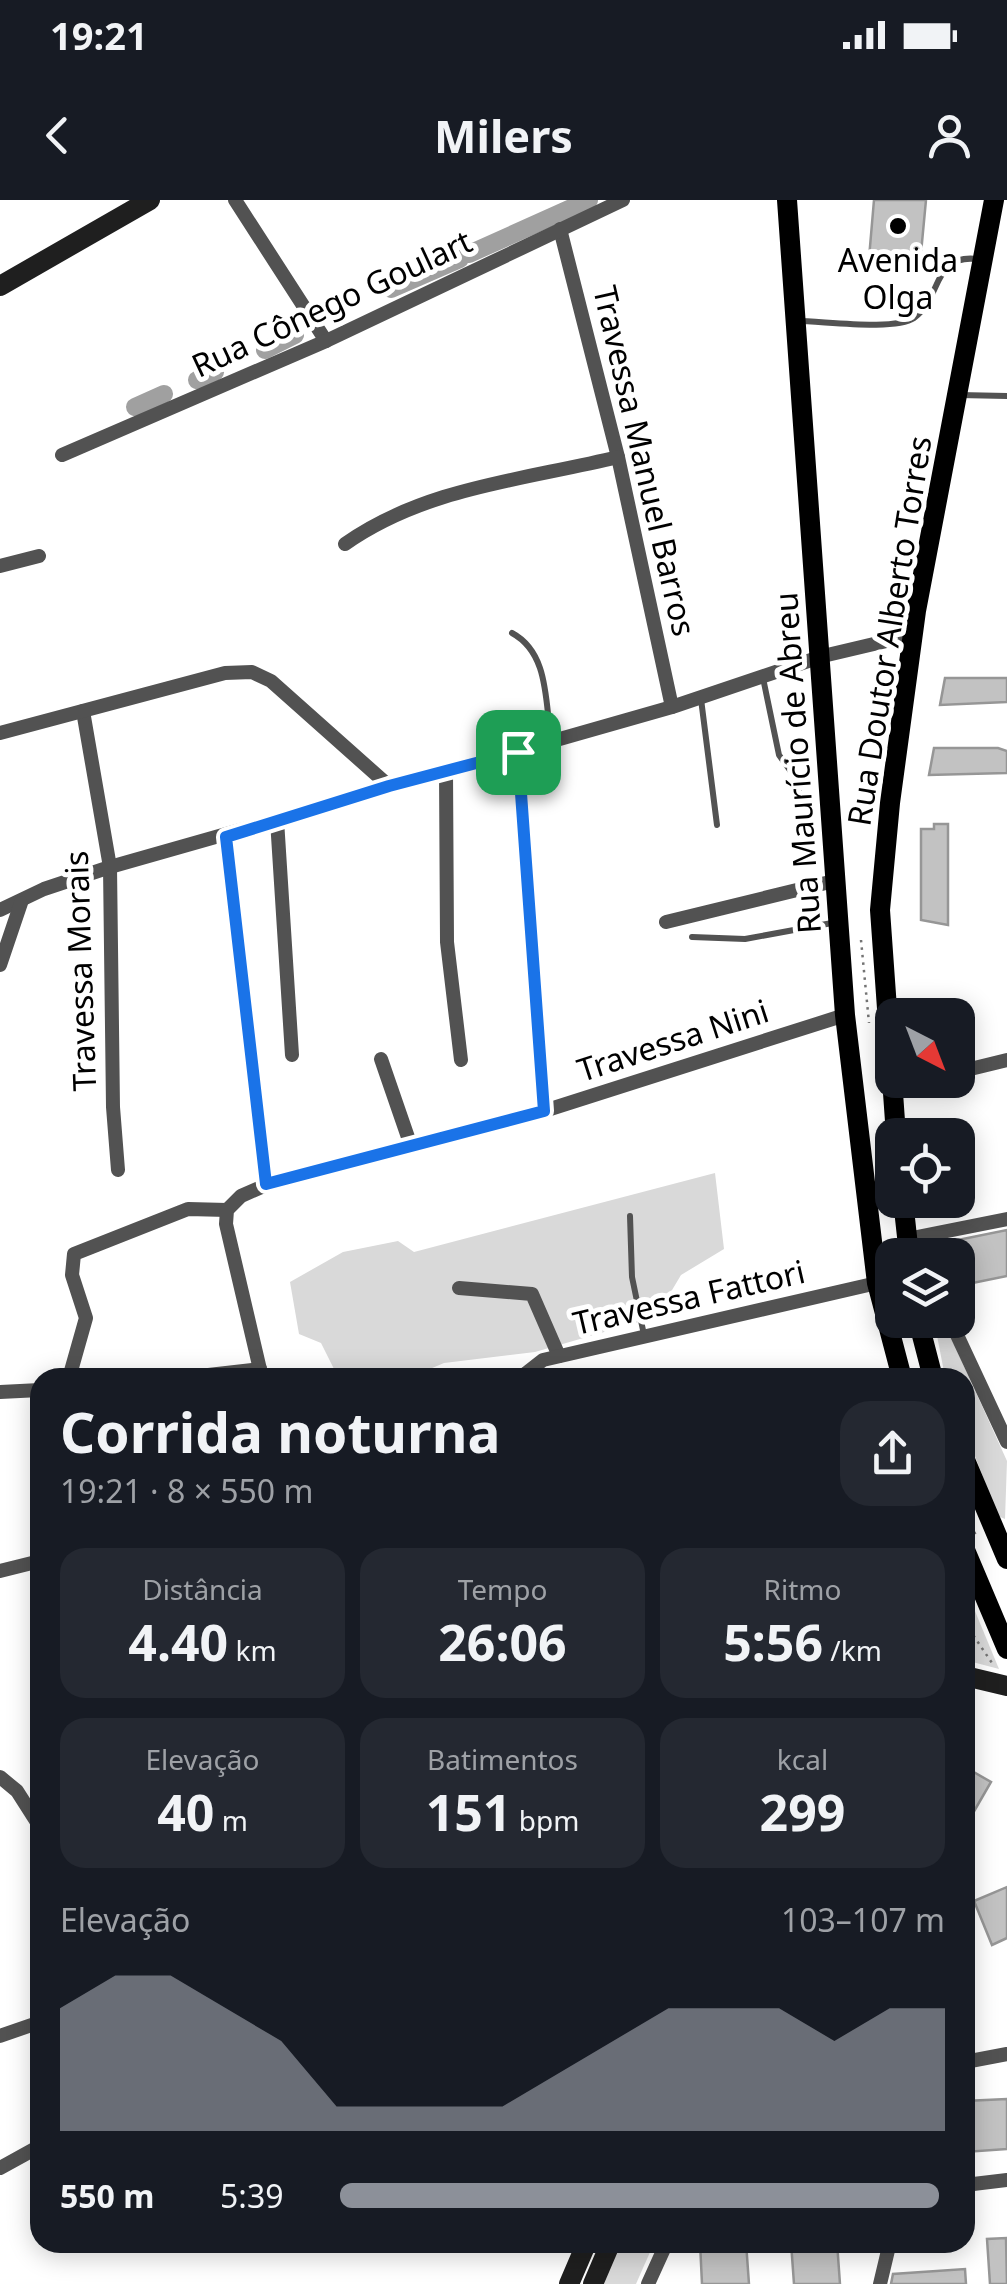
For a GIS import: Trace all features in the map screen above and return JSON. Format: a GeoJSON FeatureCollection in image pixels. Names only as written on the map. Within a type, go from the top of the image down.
{"type":"FeatureCollection","features":[{"type":"Feature","properties":{"kind":"main road"},"geometry":{"type":"LineString","coordinates":[[0,286],[150,200]]}},
{"type":"Feature","properties":{"kind":"main road","name":"Rua Maurício de Abreu"},"geometry":{"type":"LineString","coordinates":[[787,200],[823,656],[845,1015],[875,1267]]}},
{"type":"Feature","properties":{"kind":"main road","name":"Rua Doutor Alberto Torres"},"geometry":{"type":"LineString","coordinates":[[885,998],[880,910],[912,635],[994,200]]}},
{"type":"Feature","properties":{"kind":"main road","name":"Rua Maurício de Abreu"},"geometry":{"type":"LineString","coordinates":[[893,1338],[900,1368]]}},
{"type":"Feature","properties":{"kind":"main road"},"geometry":{"type":"LineString","coordinates":[[923,1338],[930,1368]]}},
{"type":"Feature","properties":{"kind":"main road"},"geometry":{"type":"LineString","coordinates":[[975,1484],[1007,1559]]}},
{"type":"Feature","properties":{"kind":"main road"},"geometry":{"type":"LineString","coordinates":[[975,1574],[1007,1649]]}},
{"type":"Feature","properties":{"kind":"main road"},"geometry":{"type":"LineString","coordinates":[[975,1677],[1003,1679]]}},
{"type":"Feature","properties":{"kind":"main road"},"geometry":{"type":"LineString","coordinates":[[569,2284],[582,2253]]}},
{"type":"Feature","properties":{"kind":"main road"},"geometry":{"type":"LineString","coordinates":[[593,2284],[606,2253]]}},
{"type":"Feature","properties":{"kind":"street"},"geometry":{"type":"LineString","coordinates":[[236,200],[326,341]]}},
{"type":"Feature","properties":{"kind":"street","name":"Rua Cônego Goulart"},"geometry":{"type":"LineString","coordinates":[[62,455],[326,341],[623,200]]}},
{"type":"Feature","properties":{"kind":"street","name":"Travessa Manuel Barros"},"geometry":{"type":"LineString","coordinates":[[560,229],[618,457],[672,707]]}},
{"type":"Feature","properties":{"kind":"street"},"geometry":{"type":"LineString","coordinates":[[346,544],[376,522],[420,502],[618,457]]}},
{"type":"Feature","properties":{"kind":"street"},"geometry":{"type":"LineString","coordinates":[[0,566],[39,556]]}},
{"type":"Feature","properties":{"kind":"street"},"geometry":{"type":"LineString","coordinates":[[0,910],[44,889],[110,867],[672,707],[823,656],[912,635]]}},
{"type":"Feature","properties":{"kind":"street"},"geometry":{"type":"LineString","coordinates":[[0,733],[226,673],[252,672],[285,692],[389,786]]}},
{"type":"Feature","properties":{"kind":"street","name":"Travessa Morais"},"geometry":{"type":"LineString","coordinates":[[83,711],[110,867],[112,1107],[118,1170]]}},
{"type":"Feature","properties":{"kind":"street"},"geometry":{"type":"LineString","coordinates":[[518,752],[544,1111]]}},
{"type":"Feature","properties":{"kind":"street"},"geometry":{"type":"LineString","coordinates":[[446,771],[447,942],[462,1060]]}},
{"type":"Feature","properties":{"kind":"street"},"geometry":{"type":"LineString","coordinates":[[277,820],[292,1056]]}},
{"type":"Feature","properties":{"kind":"street"},"geometry":{"type":"LineString","coordinates":[[226,837],[266,1184]]}},
{"type":"Feature","properties":{"kind":"street"},"geometry":{"type":"LineString","coordinates":[[666,922],[834,881]]}},
{"type":"Feature","properties":{"kind":"street"},"geometry":{"type":"LineString","coordinates":[[0,965],[20,903]]}},
{"type":"Feature","properties":{"kind":"street","name":"Travessa Nini"},"geometry":{"type":"LineString","coordinates":[[227,1210],[240,1196],[266,1184],[544,1111],[845,1015]]}},
{"type":"Feature","properties":{"kind":"street"},"geometry":{"type":"LineString","coordinates":[[381,1059],[410,1146]]}},
{"type":"Feature","properties":{"kind":"street"},"geometry":{"type":"LineString","coordinates":[[975,1068],[1007,1060]]}},
{"type":"Feature","properties":{"kind":"street"},"geometry":{"type":"LineString","coordinates":[[72,1368],[86,1318],[72,1275],[74,1254],[188,1209],[227,1210],[226,1224],[260,1368]]}},
{"type":"Feature","properties":{"kind":"street"},"geometry":{"type":"LineString","coordinates":[[940,1238],[1007,1219]]}},
{"type":"Feature","properties":{"kind":"street","name":"Travessa Fattori"},"geometry":{"type":"LineString","coordinates":[[529,1368],[560,1356],[875,1284]]}},
{"type":"Feature","properties":{"kind":"street"},"geometry":{"type":"LineString","coordinates":[[459,1288],[532,1294],[560,1356]]}},
{"type":"Feature","properties":{"kind":"street"},"geometry":{"type":"LineString","coordinates":[[958,1338],[972,1368]]}},
{"type":"Feature","properties":{"kind":"street"},"geometry":{"type":"LineString","coordinates":[[975,1374],[1007,1442]]}},
{"type":"Feature","properties":{"kind":"street"},"geometry":{"type":"LineString","coordinates":[[0,1392],[30,1390]]}},
{"type":"Feature","properties":{"kind":"street"},"geometry":{"type":"LineString","coordinates":[[0,1571],[30,1564]]}},
{"type":"Feature","properties":{"kind":"street"},"geometry":{"type":"LineString","coordinates":[[0,1777],[17,1791],[30,1811]]}},
{"type":"Feature","properties":{"kind":"street"},"geometry":{"type":"LineString","coordinates":[[0,2036],[30,2026]]}},
{"type":"Feature","properties":{"kind":"street"},"geometry":{"type":"LineString","coordinates":[[975,2060],[1007,2054]]}},
{"type":"Feature","properties":{"kind":"street"},"geometry":{"type":"LineString","coordinates":[[0,2168],[30,2152]]}},
{"type":"Feature","properties":{"kind":"street"},"geometry":{"type":"LineString","coordinates":[[975,2184],[1007,2180]]}},
{"type":"Feature","properties":{"kind":"street"},"geometry":{"type":"LineString","coordinates":[[648,2284],[662,2253]]}},
{"type":"Feature","properties":{"kind":"street"},"geometry":{"type":"LineString","coordinates":[[880,2284],[887,2253]]}},
{"type":"Feature","properties":{"kind":"lane"},"geometry":{"type":"LineString","coordinates":[[796,321],[904,322],[923,308],[940,272],[951,262],[983,260]]}},
{"type":"Feature","properties":{"kind":"lane"},"geometry":{"type":"LineString","coordinates":[[958,394],[1007,396]]}},
{"type":"Feature","properties":{"kind":"lane"},"geometry":{"type":"LineString","coordinates":[[512,632],[527,641],[538,656],[551,740]]}},
{"type":"Feature","properties":{"kind":"lane"},"geometry":{"type":"LineString","coordinates":[[762,677],[779,756],[797,780],[801,805]]}},
{"type":"Feature","properties":{"kind":"lane"},"geometry":{"type":"LineString","coordinates":[[701,697],[717,825]]}},
{"type":"Feature","properties":{"kind":"lane"},"geometry":{"type":"LineString","coordinates":[[692,937],[745,940],[838,922]]}},
{"type":"Feature","properties":{"kind":"lane"},"geometry":{"type":"LineString","coordinates":[[630,1216],[632,1277],[644,1336]]}},
{"type":"Feature","properties":{"kind":"path"},"geometry":{"type":"LineString","coordinates":[[975,1638],[1003,1679]]}},
{"type":"Feature","properties":{"kind":"shaded area"},"geometry":{"type":"Polygon","coordinates":[[[715,1173],[724,1249],[681,1275],[656,1317],[535,1352],[444,1363],[432,1368],[334,1368],[321,1343],[299,1334],[290,1282],[343,1252],[398,1241],[414,1252],[715,1173]]]}},
{"type":"Feature","properties":{"kind":"shaded area"},"geometry":{"type":"Polygon","coordinates":[[[937,1338],[951,1338],[965,1368],[943,1368],[937,1338]]]}},
{"type":"Feature","properties":{"kind":"shaded area"},"geometry":{"type":"Polygon","coordinates":[[[975,1390],[1007,1461],[1005,1519],[998,1516],[975,1456],[975,1390]]]}},
{"type":"Feature","properties":{"kind":"shaded area"},"geometry":{"type":"Polygon","coordinates":[[[975,1611],[999,1669],[975,1663],[975,1611]]]}},
{"type":"Feature","properties":{"kind":"shaded area"},"geometry":{"type":"Polygon","coordinates":[[[614,2253],[650,2253],[636,2284],[600,2284],[614,2253]]]}},
{"type":"Feature","properties":{"kind":"building","name":"Avenida Olga"},"geometry":{"type":"Polygon","coordinates":[[[874,200],[926,200],[921,253],[868,270],[874,200]]]}},
{"type":"Feature","properties":{"kind":"building"},"geometry":{"type":"Polygon","coordinates":[[[945,678],[1007,678],[1007,702],[940,705],[945,678]]]}},
{"type":"Feature","properties":{"kind":"building"},"geometry":{"type":"Polygon","coordinates":[[[934,748],[1007,751],[1007,773],[929,775],[934,748]]]}},
{"type":"Feature","properties":{"kind":"building"},"geometry":{"type":"Polygon","coordinates":[[[934,824],[948,824],[948,925],[921,920],[921,829],[934,829],[934,824]]]}},
{"type":"Feature","properties":{"kind":"building"},"geometry":{"type":"Polygon","coordinates":[[[1007,1230],[1007,1276],[975,1283],[975,1238],[968,1238],[1007,1230]]]}},
{"type":"Feature","properties":{"kind":"building"},"geometry":{"type":"Polygon","coordinates":[[[975,1773],[991,1782],[975,1810],[975,1773]]]}},
{"type":"Feature","properties":{"kind":"building"},"geometry":{"type":"Polygon","coordinates":[[[1007,1887],[1007,1938],[992,1945],[975,1901],[1007,1887]]]}},
{"type":"Feature","properties":{"kind":"building"},"geometry":{"type":"Polygon","coordinates":[[[1007,2099],[1007,2149],[975,2151],[975,2101],[1007,2099]]]}},
{"type":"Feature","properties":{"kind":"building"},"geometry":{"type":"Polygon","coordinates":[[[1006,2238],[1007,2284],[990,2284],[987,2239],[1006,2238]]]}},
{"type":"Feature","properties":{"kind":"building"},"geometry":{"type":"Polygon","coordinates":[[[701,2253],[747,2253],[749,2284],[702,2284],[701,2253]]]}},
{"type":"Feature","properties":{"kind":"building"},"geometry":{"type":"Polygon","coordinates":[[[792,2253],[838,2253],[840,2284],[794,2284],[792,2253]]]}},
{"type":"Feature","properties":{"kind":"building"},"geometry":{"type":"Polygon","coordinates":[[[965,2269],[966,2284],[891,2284],[893,2274],[965,2269]]]}},
{"type":"Feature","properties":{"kind":"waterway"},"geometry":{"type":"LineString","coordinates":[[469,254],[589,200]]}},
{"type":"Feature","properties":{"kind":"waterway"},"geometry":{"type":"LineString","coordinates":[[391,289],[460,259]]}},
{"type":"Feature","properties":{"kind":"waterway"},"geometry":{"type":"LineString","coordinates":[[265,350],[295,335]]}},
{"type":"Feature","properties":{"kind":"waterway"},"geometry":{"type":"LineString","coordinates":[[197,380],[215,372]]}},
{"type":"Feature","properties":{"kind":"waterway"},"geometry":{"type":"LineString","coordinates":[[135,407],[164,394]]}},
{"type":"Feature","properties":{"kind":"place","name":"Avenida Olga"},"geometry":{"type":"Point","coordinates":[898,226]}},
{"type":"Feature","properties":{"kind":"route"},"geometry":{"type":"LineString","coordinates":[[518,752],[544,1111],[266,1184],[226,837],[389,786],[518,752]]}}]}
